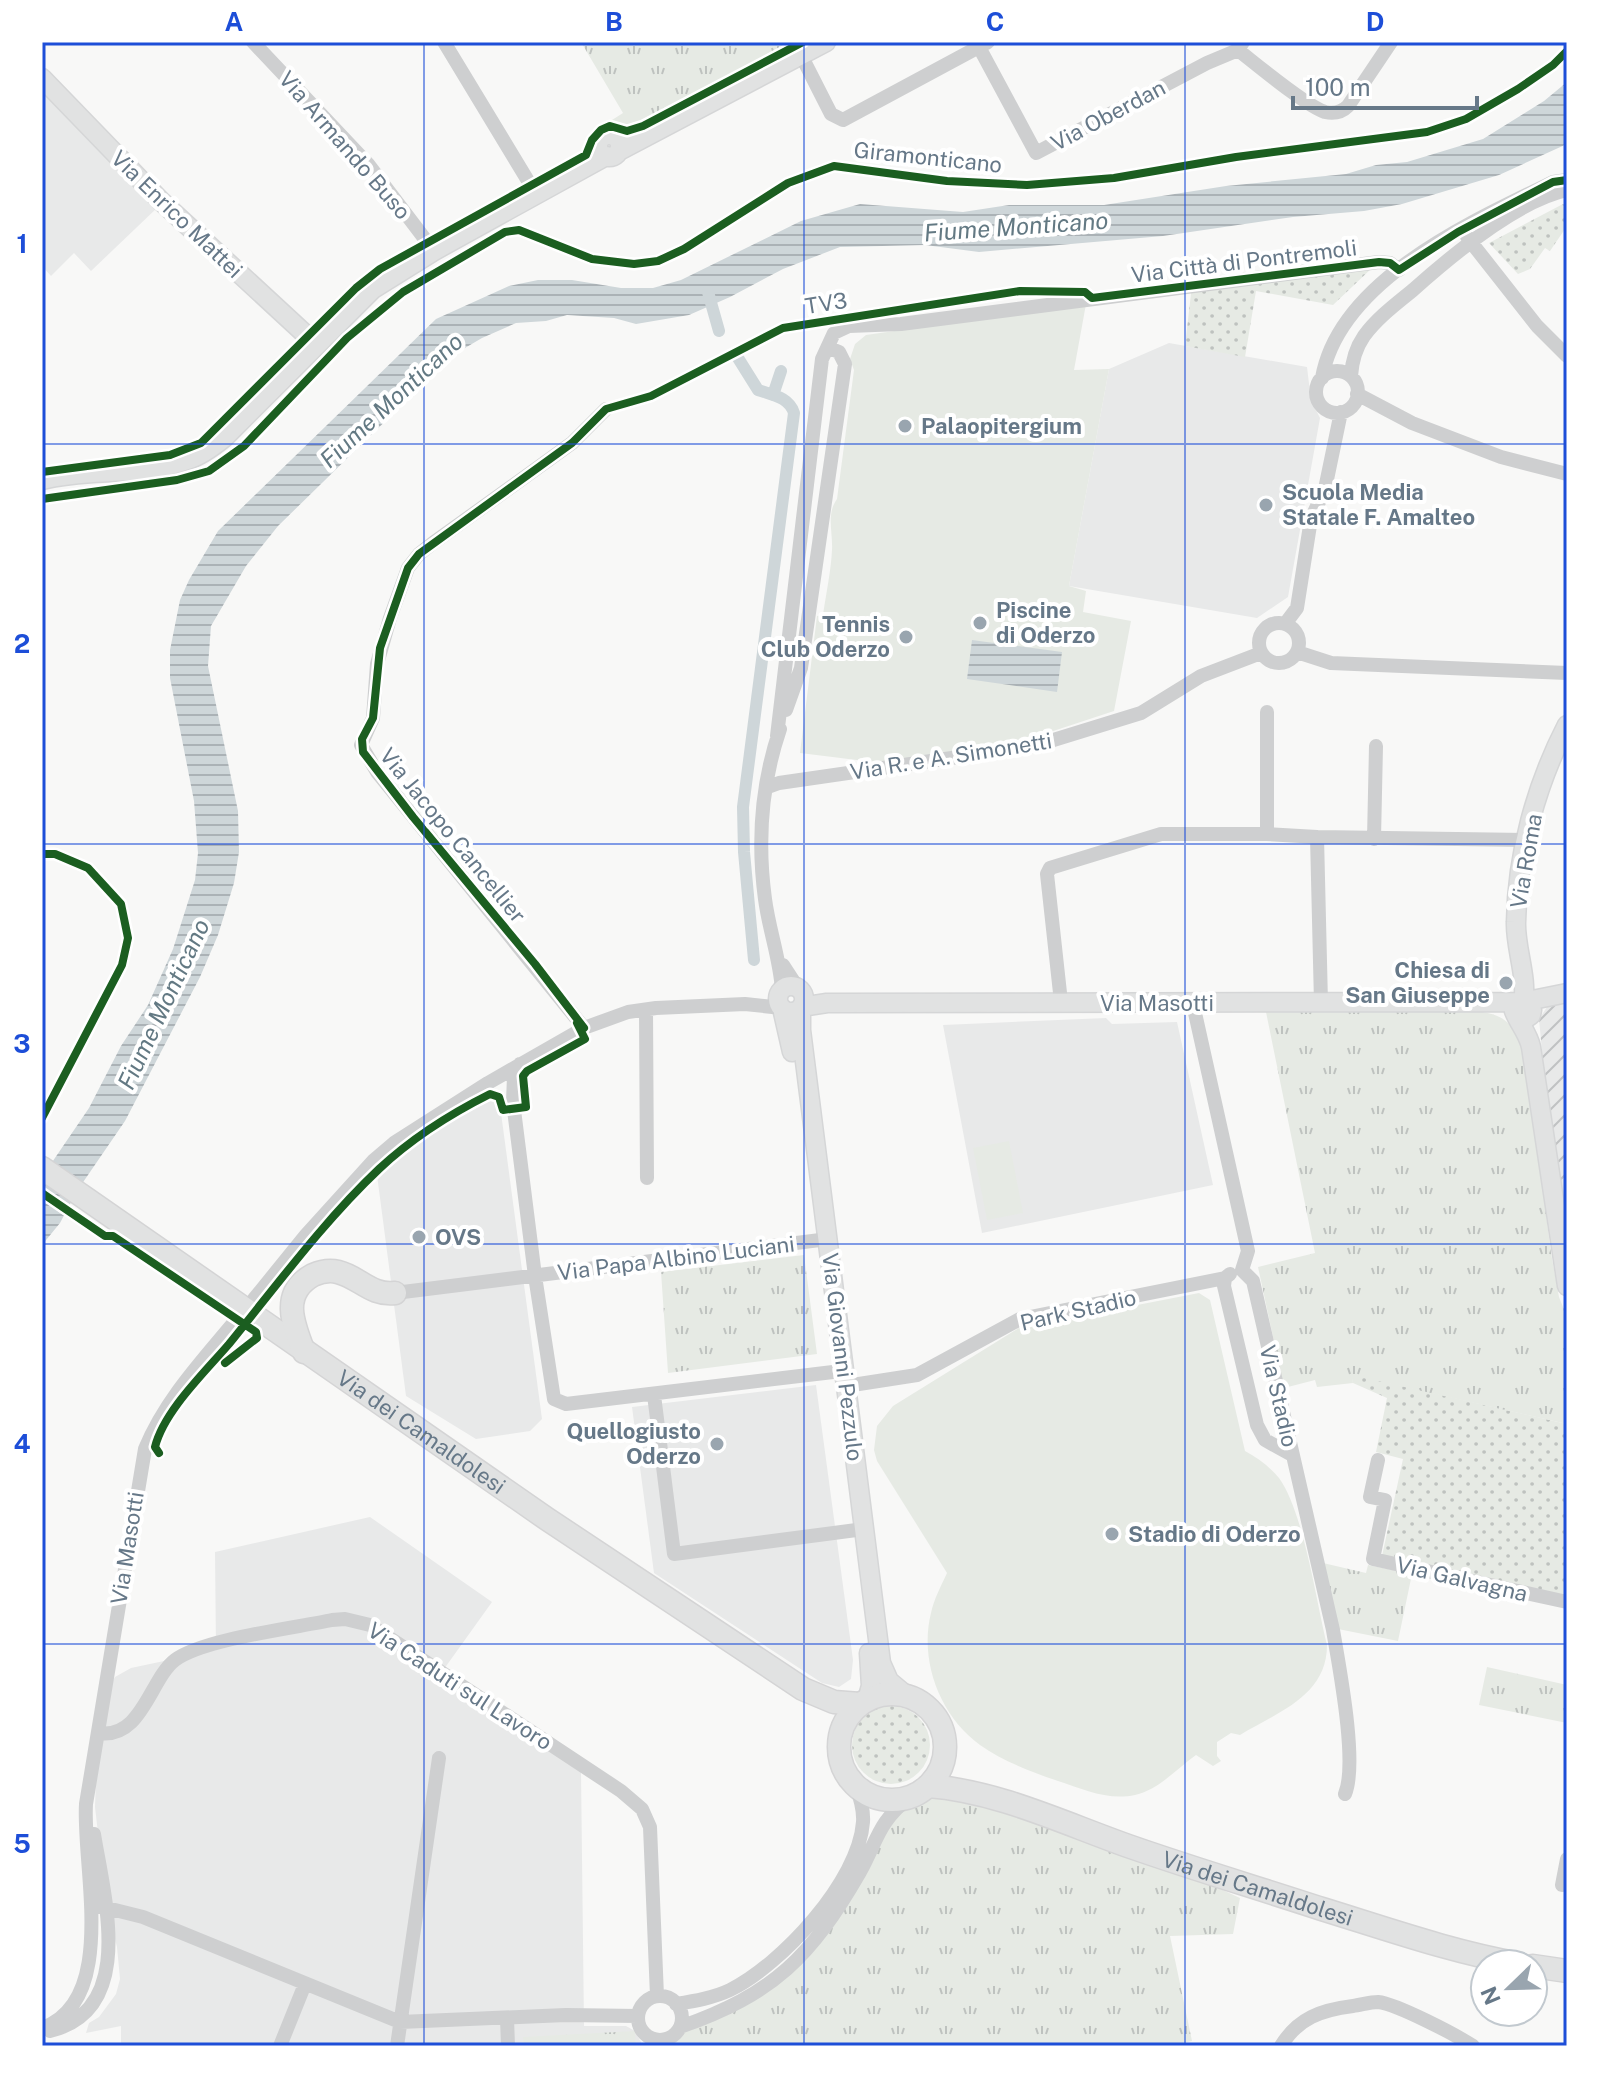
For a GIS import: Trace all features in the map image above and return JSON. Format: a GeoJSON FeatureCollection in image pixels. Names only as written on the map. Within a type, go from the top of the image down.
{"type":"FeatureCollection","features":[{"type":"Feature","properties":{"kind":"main road","name":"Via dei Camaldolesi"},"geometry":{"type":"LineString","coordinates":[[42,1168],[547,1519],[803,1689],[834,1702],[863,1702]]}},
{"type":"Feature","properties":{"kind":"main road"},"geometry":{"type":"LineString","coordinates":[[304,1352],[293,1320],[292,1305],[294,1291],[305,1280],[320,1272],[337,1272],[371,1290],[395,1293]]}},
{"type":"Feature","properties":{"kind":"main road","name":"Via dei Camaldolesi"},"geometry":{"type":"LineString","coordinates":[[803,1689],[839,1737]]}},
{"type":"Feature","properties":{"kind":"main road"},"geometry":{"type":"LineString","coordinates":[[883,1694],[907,1696],[929,1708],[938,1721],[944,1736],[942,1765],[919,1791],[896,1800],[881,1799],[856,1786],[841,1764],[839,1737],[843,1724],[863,1702],[883,1694]]}},
{"type":"Feature","properties":{"kind":"main road","name":"Via dei Camaldolesi"},"geometry":{"type":"LineString","coordinates":[[944,1753],[965,1778],[999,1800]]}},
{"type":"Feature","properties":{"kind":"main road","name":"Via dei Camaldolesi"},"geometry":{"type":"LineString","coordinates":[[919,1791],[962,1790],[999,1800],[1132,1848],[1469,1953]]}},
{"type":"Feature","properties":{"kind":"street","name":"Via Armando Buso"},"geometry":{"type":"LineString","coordinates":[[253,42],[368,164],[434,251]]}},
{"type":"Feature","properties":{"kind":"street"},"geometry":{"type":"LineString","coordinates":[[444,42],[536,194]]}},
{"type":"Feature","properties":{"kind":"street"},"geometry":{"type":"LineString","coordinates":[[42,480],[67,474],[149,468],[187,460],[225,437],[373,289],[607,151],[642,138],[826,42]]}},
{"type":"Feature","properties":{"kind":"street"},"geometry":{"type":"LineString","coordinates":[[1241,46],[1310,104],[1333,112],[1345,110],[1391,42]]}},
{"type":"Feature","properties":{"kind":"street"},"geometry":{"type":"LineString","coordinates":[[801,55],[831,114],[843,120],[983,44]]}},
{"type":"Feature","properties":{"kind":"street","name":"Via Oberdan"},"geometry":{"type":"LineString","coordinates":[[983,44],[1036,153],[1241,46]]}},
{"type":"Feature","properties":{"kind":"street","name":"Via Enrico Mattei"},"geometry":{"type":"LineString","coordinates":[[42,78],[162,202],[317,345]]}},
{"type":"Feature","properties":{"kind":"street"},"geometry":{"type":"LineString","coordinates":[[1567,180],[1553,182],[1462,239],[1377,321],[1355,352],[1351,376],[1357,394],[1352,406],[1341,412],[1328,411],[1319,402],[1316,389],[1325,364],[1349,318],[1367,297],[1399,270],[1462,239],[1548,196],[1567,190]]}},
{"type":"Feature","properties":{"kind":"street"},"geometry":{"type":"LineString","coordinates":[[1462,239],[1567,356]]}},
{"type":"Feature","properties":{"kind":"street","name":"Via Città di Pontremoli"},"geometry":{"type":"LineString","coordinates":[[829,348],[834,333],[849,326],[901,324],[1384,262],[1399,270]]}},
{"type":"Feature","properties":{"kind":"street"},"geometry":{"type":"LineString","coordinates":[[777,736],[822,359],[829,348],[839,352],[845,364],[826,538],[801,663],[767,768],[768,787],[763,796],[760,832],[765,898],[791,996]]}},
{"type":"Feature","properties":{"kind":"street"},"geometry":{"type":"LineString","coordinates":[[1322,378],[1333,371],[1351,376]]}},
{"type":"Feature","properties":{"kind":"street"},"geometry":{"type":"LineString","coordinates":[[1357,394],[1412,423],[1501,457],[1564,474]]}},
{"type":"Feature","properties":{"kind":"street","name":"Via Jacopo Cancellier"},"geometry":{"type":"LineString","coordinates":[[584,1028],[377,772],[361,745],[373,718],[380,648],[413,561],[433,543],[572,443],[606,409]]}},
{"type":"Feature","properties":{"kind":"street"},"geometry":{"type":"LineString","coordinates":[[1285,624],[1297,608],[1311,519],[1325,489],[1341,412]]}},
{"type":"Feature","properties":{"kind":"street"},"geometry":{"type":"LineString","coordinates":[[800,534],[826,538]]}},
{"type":"Feature","properties":{"kind":"street"},"geometry":{"type":"LineString","coordinates":[[1273,624],[1285,624],[1296,632],[1297,652],[1288,660],[1276,663],[1261,653],[1259,641],[1264,630],[1273,624]]}},
{"type":"Feature","properties":{"kind":"street"},"geometry":{"type":"LineString","coordinates":[[1297,652],[1331,663],[1567,673]]}},
{"type":"Feature","properties":{"kind":"street"},"geometry":{"type":"LineString","coordinates":[[787,653],[790,659],[801,663]]}},
{"type":"Feature","properties":{"kind":"street","name":"Via R. e A. Simonetti"},"geometry":{"type":"LineString","coordinates":[[768,787],[1034,746],[1141,713],[1201,676],[1261,653]]}},
{"type":"Feature","properties":{"kind":"street"},"geometry":{"type":"LineString","coordinates":[[1267,712],[1267,834]]}},
{"type":"Feature","properties":{"kind":"street","name":"Via Roma"},"geometry":{"type":"LineString","coordinates":[[1567,725],[1537,795],[1520,867],[1516,921],[1523,1011],[1567,1286]]}},
{"type":"Feature","properties":{"kind":"street"},"geometry":{"type":"LineString","coordinates":[[1374,839],[1376,746]]}},
{"type":"Feature","properties":{"kind":"street"},"geometry":{"type":"LineString","coordinates":[[1061,1002],[1047,874],[1050,868],[1161,834],[1527,840]]}},
{"type":"Feature","properties":{"kind":"street"},"geometry":{"type":"LineString","coordinates":[[1317,837],[1321,1003]]}},
{"type":"Feature","properties":{"kind":"street","name":"Via Masotti"},"geometry":{"type":"LineString","coordinates":[[254,1299],[280,1265],[374,1160],[394,1143],[488,1083],[584,1028],[628,1012],[745,1004],[791,996],[827,1003],[1487,1004],[1523,1011],[1562,994]]}},
{"type":"Feature","properties":{"kind":"street","name":"Via Giovanni Pezzulo"},"geometry":{"type":"LineString","coordinates":[[791,996],[791,1047],[846,1386],[871,1670],[871,1686],[863,1702]]}},
{"type":"Feature","properties":{"kind":"street","name":"Via Stadio"},"geometry":{"type":"LineString","coordinates":[[1193,1004],[1248,1251],[1247,1275],[1284,1416],[1333,1630],[1343,1685],[1349,1748],[1345,1794]]}},
{"type":"Feature","properties":{"kind":"street"},"geometry":{"type":"LineString","coordinates":[[646,1010],[647,1178]]}},
{"type":"Feature","properties":{"kind":"street"},"geometry":{"type":"LineString","coordinates":[[520,1064],[514,1076],[513,1102],[554,1399],[566,1404],[833,1372]]}},
{"type":"Feature","properties":{"kind":"street"},"geometry":{"type":"LineString","coordinates":[[488,1083],[505,1089],[513,1102]]}},
{"type":"Feature","properties":{"kind":"street","name":"Via Giovanni Pezzulo"},"geometry":{"type":"LineString","coordinates":[[822,1240],[833,1372],[881,1663],[889,1681],[907,1696]]}},
{"type":"Feature","properties":{"kind":"street","name":"Via Papa Albino Luciani"},"geometry":{"type":"LineString","coordinates":[[395,1293],[822,1240]]}},
{"type":"Feature","properties":{"kind":"street","name":"Park Stadio"},"geometry":{"type":"LineString","coordinates":[[846,1386],[917,1375],[1020,1319],[1247,1275]]}},
{"type":"Feature","properties":{"kind":"street"},"geometry":{"type":"LineString","coordinates":[[1225,1278],[1224,1286],[1256,1421],[1265,1440],[1292,1455]]}},
{"type":"Feature","properties":{"kind":"street","name":"Via Masotti"},"geometry":{"type":"LineString","coordinates":[[42,2030],[71,2008],[87,1978],[89,1901],[86,1804],[145,1449],[155,1423],[170,1400],[236,1320]]}},
{"type":"Feature","properties":{"kind":"street"},"geometry":{"type":"LineString","coordinates":[[654,1395],[674,1554],[859,1530]]}},
{"type":"Feature","properties":{"kind":"street"},"geometry":{"type":"LineString","coordinates":[[1256,1421],[1268,1427],[1284,1416]]}},
{"type":"Feature","properties":{"kind":"street","name":"Via Galvagna"},"geometry":{"type":"LineString","coordinates":[[1378,1460],[1370,1497],[1385,1500],[1373,1559],[1567,1602]]}},
{"type":"Feature","properties":{"kind":"street","name":"Via Caduti sul Lavoro"},"geometry":{"type":"LineString","coordinates":[[98,1733],[107,1735],[131,1723],[174,1661],[196,1649],[332,1620],[357,1621],[384,1632],[621,1791],[648,1818],[657,1996]]}},
{"type":"Feature","properties":{"kind":"street"},"geometry":{"type":"LineString","coordinates":[[397,2046],[439,1758]]}},
{"type":"Feature","properties":{"kind":"street"},"geometry":{"type":"LineString","coordinates":[[676,2004],[711,1998],[743,1982],[794,1943],[811,1923],[849,1866],[861,1836],[864,1820],[856,1786]]}},
{"type":"Feature","properties":{"kind":"street"},"geometry":{"type":"LineString","coordinates":[[680,2027],[682,2015],[676,2004],[664,1997],[657,1996],[646,2001],[638,2016],[642,2031],[654,2043],[667,2039],[680,2027],[739,2003],[765,1987],[804,1955],[829,1924],[862,1868],[879,1828],[891,1812],[919,1791]]}},
{"type":"Feature","properties":{"kind":"street","name":"Via Masotti"},"geometry":{"type":"LineString","coordinates":[[42,2030],[70,2025],[80,2019],[103,1988],[108,1951],[104,1906],[86,1804]]}},
{"type":"Feature","properties":{"kind":"street"},"geometry":{"type":"LineString","coordinates":[[1562,1885],[1567,1859]]}},
{"type":"Feature","properties":{"kind":"street"},"geometry":{"type":"LineString","coordinates":[[87,1861],[95,1905],[143,1917],[400,2022],[566,2015],[638,2016]]}},
{"type":"Feature","properties":{"kind":"street"},"geometry":{"type":"LineString","coordinates":[[280,2046],[305,1984]]}},
{"type":"Feature","properties":{"kind":"street"},"geometry":{"type":"LineString","coordinates":[[1281,2046],[1291,2030],[1315,2013],[1379,2002],[1452,2032],[1473,2046]]}},
{"type":"Feature","properties":{"kind":"street"},"geometry":{"type":"LineString","coordinates":[[507,2018],[508,2046]]}},
{"type":"Feature","properties":{"kind":"shaded area"},"geometry":{"type":"Polygon","coordinates":[[[42,89],[158,207],[91,271],[74,253],[51,276],[42,266],[42,89]]]}},
{"type":"Feature","properties":{"kind":"shaded area"},"geometry":{"type":"Polygon","coordinates":[[[1169,343],[1307,367],[1311,400],[1320,418],[1288,597],[1257,618],[1069,586],[1109,369],[1169,343]]]}},
{"type":"Feature","properties":{"kind":"shaded area"},"geometry":{"type":"Polygon","coordinates":[[[1567,1001],[1567,1237],[1549,1125],[1539,1019],[1547,1007],[1567,1001]]]}},
{"type":"Feature","properties":{"kind":"shaded area"},"geometry":{"type":"Polygon","coordinates":[[[1106,1018],[1112,1024],[1177,1022],[1213,1185],[982,1233],[943,1025],[1106,1018]]]}},
{"type":"Feature","properties":{"kind":"shaded area"},"geometry":{"type":"Polygon","coordinates":[[[499,1098],[542,1419],[530,1431],[476,1439],[406,1396],[377,1175],[415,1144],[468,1109],[499,1098]]]}},
{"type":"Feature","properties":{"kind":"shaded area"},"geometry":{"type":"Polygon","coordinates":[[[816,1385],[853,1660],[851,1679],[839,1687],[822,1683],[654,1573],[632,1407],[816,1385]]]}},
{"type":"Feature","properties":{"kind":"shaded area"},"geometry":{"type":"Polygon","coordinates":[[[370,1517],[492,1602],[439,1676],[581,1772],[584,2026],[626,2026],[635,2031],[643,2046],[121,2046],[121,2026],[86,2033],[89,2023],[99,2017],[116,1994],[120,1979],[117,1947],[106,1902],[95,1807],[109,1688],[115,1677],[131,1668],[216,1650],[215,1552],[370,1517]]]}},
{"type":"Feature","properties":{"kind":"green space"},"geometry":{"type":"Polygon","coordinates":[[[581,42],[797,42],[634,131],[625,132],[612,120],[623,113],[581,42]]]}},
{"type":"Feature","properties":{"kind":"green space"},"geometry":{"type":"Polygon","coordinates":[[[1563,204],[1567,206],[1567,226],[1550,251],[1545,248],[1530,269],[1518,274],[1489,243],[1563,204]]]}},
{"type":"Feature","properties":{"kind":"green space"},"geometry":{"type":"Polygon","coordinates":[[[1373,267],[1333,305],[1256,291],[1245,357],[1185,346],[1192,285],[1373,267]]]}},
{"type":"Feature","properties":{"kind":"green space"},"geometry":{"type":"Polygon","coordinates":[[[1086,304],[1074,370],[1109,369],[1069,586],[1086,591],[1083,612],[1131,621],[1114,711],[978,752],[881,763],[800,753],[817,616],[823,615],[830,574],[831,517],[837,499],[854,370],[850,359],[855,344],[866,335],[1086,304]]]}},
{"type":"Feature","properties":{"kind":"green space"},"geometry":{"type":"Polygon","coordinates":[[[1266,1012],[1482,1012],[1498,1016],[1514,1030],[1525,1050],[1551,1253],[1559,1297],[1567,1317],[1567,1424],[1352,1375],[1353,1383],[1317,1387],[1315,1380],[1284,1388],[1258,1267],[1315,1253],[1266,1012]]]}},
{"type":"Feature","properties":{"kind":"green space"},"geometry":{"type":"Polygon","coordinates":[[[1009,1141],[1023,1213],[987,1220],[973,1148],[1009,1141]]]}},
{"type":"Feature","properties":{"kind":"green space"},"geometry":{"type":"Polygon","coordinates":[[[804,1255],[817,1354],[668,1373],[661,1272],[804,1255]]]}},
{"type":"Feature","properties":{"kind":"green space","name":"Stadio di Oderzo"},"geometry":{"type":"Polygon","coordinates":[[[1199,1293],[1210,1300],[1245,1451],[1279,1478],[1296,1513],[1327,1645],[1325,1663],[1319,1677],[1298,1700],[1240,1735],[1231,1733],[1217,1742],[1217,1756],[1221,1761],[1213,1766],[1196,1755],[1144,1792],[1125,1796],[1105,1795],[1038,1774],[998,1756],[966,1733],[944,1703],[931,1668],[928,1631],[934,1603],[947,1573],[877,1461],[874,1450],[877,1426],[893,1406],[1019,1328],[1199,1293]]]}},
{"type":"Feature","properties":{"kind":"green space"},"geometry":{"type":"Polygon","coordinates":[[[1351,1374],[1567,1424],[1567,1596],[1382,1556],[1403,1459],[1376,1452],[1387,1398],[1353,1383],[1351,1374]]]}},
{"type":"Feature","properties":{"kind":"green space"},"geometry":{"type":"Polygon","coordinates":[[[1323,1563],[1366,1573],[1368,1565],[1412,1574],[1398,1641],[1338,1629],[1323,1563]]]}},
{"type":"Feature","properties":{"kind":"green space"},"geometry":{"type":"Polygon","coordinates":[[[1487,1667],[1567,1685],[1567,1723],[1479,1705],[1487,1667]]]}},
{"type":"Feature","properties":{"kind":"green space"},"geometry":{"type":"Polygon","coordinates":[[[891,1706],[906,1709],[919,1717],[927,1730],[930,1745],[927,1760],[919,1773],[906,1781],[891,1784],[876,1781],[863,1773],[855,1760],[852,1745],[855,1730],[863,1717],[876,1709],[891,1706]]]}},
{"type":"Feature","properties":{"kind":"green space"},"geometry":{"type":"Polygon","coordinates":[[[928,1786],[1132,1848],[1240,1898],[1233,1934],[1170,1936],[1192,2041],[1167,2046],[653,2046],[654,2039],[667,2039],[717,2014],[804,1955],[910,1797],[928,1786]]]}},
{"type":"Feature","properties":{"kind":"green space"},"geometry":{"type":"Polygon","coordinates":[[[635,2031],[636,2046],[524,2046],[523,2037],[635,2031]]]}},
{"type":"Feature","properties":{"kind":"water","name":"Fiume Monticano"},"geometry":{"type":"Polygon","coordinates":[[[1567,82],[1567,144],[1499,175],[1402,204],[1163,236],[979,252],[925,245],[840,247],[783,269],[689,315],[636,324],[614,318],[567,315],[546,321],[516,323],[453,355],[278,526],[246,566],[211,626],[208,666],[238,811],[239,852],[234,883],[218,935],[200,977],[125,1121],[77,1191],[60,1223],[42,1245],[42,1177],[89,1108],[121,1046],[148,1005],[173,949],[195,880],[198,853],[194,801],[170,678],[170,650],[180,600],[218,531],[436,319],[509,286],[538,280],[653,288],[681,280],[801,221],[860,204],[963,212],[1009,205],[1104,205],[1226,186],[1346,174],[1376,165],[1407,162],[1483,139],[1544,101],[1567,82]]]}},
{"type":"Feature","properties":{"kind":"water"},"geometry":{"type":"Polygon","coordinates":[[[972,640],[1062,652],[1057,692],[967,679],[972,640]]]}},
{"type":"Feature","properties":{"kind":"waterway"},"geometry":{"type":"LineString","coordinates":[[708,292],[719,331]]}},
{"type":"Feature","properties":{"kind":"waterway"},"geometry":{"type":"LineString","coordinates":[[738,358],[758,390],[784,400],[794,413],[743,807],[754,960]]}},
{"type":"Feature","properties":{"kind":"waterway"},"geometry":{"type":"LineString","coordinates":[[773,395],[781,371]]}},
{"type":"Feature","properties":{"kind":"cycle path"},"geometry":{"type":"LineString","coordinates":[[42,472],[170,455],[201,443],[356,288],[380,269],[586,155],[592,140],[601,130],[610,126],[627,131],[643,126],[803,42]]}},
{"type":"Feature","properties":{"kind":"cycle path","name":"Giramonticano"},"geometry":{"type":"LineString","coordinates":[[42,499],[177,480],[209,471],[244,446],[347,338],[403,292],[505,232],[519,230],[592,259],[634,264],[658,261],[684,249],[788,183],[834,166],[947,181],[1027,185],[1114,178],[1236,157],[1427,132],[1466,119],[1518,89],[1553,65],[1567,51]]}},
{"type":"Feature","properties":{"kind":"cycle path","name":"TV3"},"geometry":{"type":"LineString","coordinates":[[584,1028],[363,752],[362,739],[373,718],[380,648],[408,568],[419,554],[572,443],[606,409],[651,396],[783,328],[1020,291],[1085,292],[1092,298],[1379,262],[1390,263],[1399,270],[1458,232],[1553,182],[1567,180]]}},
{"type":"Feature","properties":{"kind":"cycle path"},"geometry":{"type":"LineString","coordinates":[[42,854],[55,854],[88,868],[121,904],[128,938],[122,965],[42,1118]]}},
{"type":"Feature","properties":{"kind":"cycle path"},"geometry":{"type":"LineString","coordinates":[[159,1453],[155,1447],[160,1433],[176,1406],[359,1189],[391,1158],[418,1138],[446,1118],[490,1094],[499,1097],[503,1110],[526,1107],[523,1076],[585,1039],[577,1023]]}},
{"type":"Feature","properties":{"kind":"cycle path"},"geometry":{"type":"LineString","coordinates":[[42,1193],[105,1236],[113,1236],[256,1332],[257,1338],[225,1363]]}},
{"type":"Feature","properties":{"kind":"place","name":"Palaopitergium"},"geometry":{"type":"Point","coordinates":[905,426]}},
{"type":"Feature","properties":{"kind":"place","name":"Scuola Media Statale F. Amalteo"},"geometry":{"type":"Point","coordinates":[1266,505]}},
{"type":"Feature","properties":{"kind":"place","name":"Piscine di Oderzo"},"geometry":{"type":"Point","coordinates":[980,623]}},
{"type":"Feature","properties":{"kind":"place","name":"Tennis Club Oderzo"},"geometry":{"type":"Point","coordinates":[906,637]}},
{"type":"Feature","properties":{"kind":"place","name":"Chiesa di San Giuseppe"},"geometry":{"type":"Point","coordinates":[1506,983]}},
{"type":"Feature","properties":{"kind":"place","name":"OVS"},"geometry":{"type":"Point","coordinates":[419,1237]}},
{"type":"Feature","properties":{"kind":"place","name":"Quellogiusto Oderzo"},"geometry":{"type":"Point","coordinates":[717,1444]}},
{"type":"Feature","properties":{"kind":"place","name":"Stadio di Oderzo"},"geometry":{"type":"Point","coordinates":[1112,1534]}}]}
